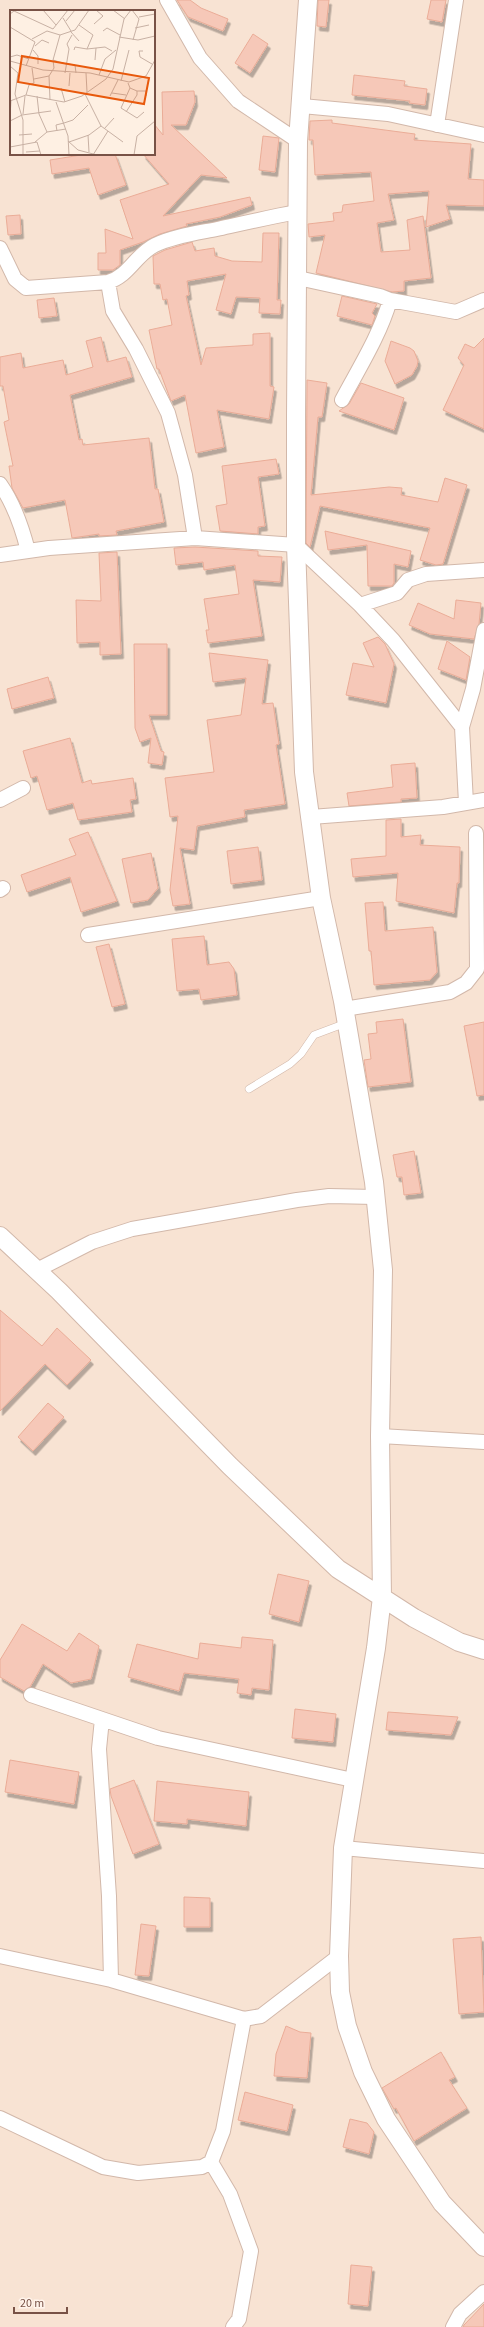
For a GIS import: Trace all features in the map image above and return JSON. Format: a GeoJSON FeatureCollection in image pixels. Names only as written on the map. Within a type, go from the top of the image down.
{"type":"FeatureCollection","features":[{"type":"Feature","properties":{"kind":"street"},"geometry":{"type":"LineString","coordinates":[[167,0],[200,58],[238,102],[298,141]]}},
{"type":"Feature","properties":{"kind":"street"},"geometry":{"type":"LineString","coordinates":[[308,0],[302,106],[298,141],[297,212],[296,545],[304,772],[321,898],[345,1016],[375,1197],[382,1270],[380,1436],[382,1598],[376,1648],[342,1848],[339,1956],[340,1992],[346,2026],[363,2072],[386,2119],[442,2202],[484,2248]]}},
{"type":"Feature","properties":{"kind":"street"},"geometry":{"type":"LineString","coordinates":[[437,125],[456,0]]}},
{"type":"Feature","properties":{"kind":"street"},"geometry":{"type":"LineString","coordinates":[[302,106],[388,114],[484,135]]}},
{"type":"Feature","properties":{"kind":"street"},"geometry":{"type":"LineString","coordinates":[[0,248],[15,279],[26,288],[108,282],[117,280],[138,257],[154,245],[195,233],[297,212]]}},
{"type":"Feature","properties":{"kind":"street"},"geometry":{"type":"LineString","coordinates":[[298,278],[380,296],[390,300],[456,312],[484,300]]}},
{"type":"Feature","properties":{"kind":"street"},"geometry":{"type":"LineString","coordinates":[[108,282],[113,311],[136,349],[168,413],[185,475],[195,538]]}},
{"type":"Feature","properties":{"kind":"street"},"geometry":{"type":"LineString","coordinates":[[342,400],[372,344],[386,314],[390,300]]}},
{"type":"Feature","properties":{"kind":"street"},"geometry":{"type":"LineString","coordinates":[[0,484],[7,494],[22,529],[28,551]]}},
{"type":"Feature","properties":{"kind":"street"},"geometry":{"type":"LineString","coordinates":[[0,555],[28,551],[195,538],[296,545],[360,605],[393,640],[462,727]]}},
{"type":"Feature","properties":{"kind":"street"},"geometry":{"type":"LineString","coordinates":[[360,605],[397,593],[408,580],[426,574],[484,570]]}},
{"type":"Feature","properties":{"kind":"street"},"geometry":{"type":"LineString","coordinates":[[466,802],[462,727],[473,689],[484,630]]}},
{"type":"Feature","properties":{"kind":"street"},"geometry":{"type":"LineString","coordinates":[[0,800],[23,788]]}},
{"type":"Feature","properties":{"kind":"street"},"geometry":{"type":"LineString","coordinates":[[311,817],[443,807],[484,800]]}},
{"type":"Feature","properties":{"kind":"street"},"geometry":{"type":"LineString","coordinates":[[345,1016],[450,992],[466,983],[477,969],[476,833]]}},
{"type":"Feature","properties":{"kind":"street"},"geometry":{"type":"LineString","coordinates":[[88,935],[321,898]]}},
{"type":"Feature","properties":{"kind":"street"},"geometry":{"type":"LineString","coordinates":[[37,1270],[92,1242],[132,1229],[297,1200],[329,1196],[375,1197]]}},
{"type":"Feature","properties":{"kind":"street"},"geometry":{"type":"LineString","coordinates":[[0,1236],[37,1270],[230,1466],[338,1569],[414,1618],[459,1642],[484,1650]]}},
{"type":"Feature","properties":{"kind":"street"},"geometry":{"type":"LineString","coordinates":[[380,1436],[484,1442]]}},
{"type":"Feature","properties":{"kind":"street"},"geometry":{"type":"LineString","coordinates":[[31,1695],[158,1738],[353,1780]]}},
{"type":"Feature","properties":{"kind":"street"},"geometry":{"type":"LineString","coordinates":[[102,1719],[99,1749],[109,1896],[111,1980]]}},
{"type":"Feature","properties":{"kind":"street"},"geometry":{"type":"LineString","coordinates":[[342,1848],[484,1861]]}},
{"type":"Feature","properties":{"kind":"street"},"geometry":{"type":"LineString","coordinates":[[0,1956],[111,1980],[244,2019],[261,2016],[339,1956]]}},
{"type":"Feature","properties":{"kind":"street"},"geometry":{"type":"LineString","coordinates":[[0,2118],[103,2167],[138,2173],[164,2172],[202,2167],[211,2162],[223,2131],[244,2019]]}},
{"type":"Feature","properties":{"kind":"street"},"geometry":{"type":"LineString","coordinates":[[211,2162],[230,2194],[252,2251],[239,2319],[233,2327]]}},
{"type":"Feature","properties":{"kind":"street"},"geometry":{"type":"LineString","coordinates":[[453,2327],[460,2314],[484,2292]]}},
{"type":"Feature","properties":{"kind":"lane"},"geometry":{"type":"LineString","coordinates":[[249,1089],[290,1064],[301,1054],[314,1035],[345,1016]]}},
{"type":"Feature","properties":{"kind":"shaded area"},"geometry":{"type":"Polygon","coordinates":[[[0,0],[484,0],[484,2327],[0,2327],[0,0]]]}},
{"type":"Feature","properties":{"kind":"building"},"geometry":{"type":"Polygon","coordinates":[[[177,0],[190,0],[201,8],[228,19],[223,31],[188,17],[177,0]]]}},
{"type":"Feature","properties":{"kind":"building"},"geometry":{"type":"Polygon","coordinates":[[[318,0],[329,0],[326,27],[317,26],[318,0]]]}},
{"type":"Feature","properties":{"kind":"building"},"geometry":{"type":"Polygon","coordinates":[[[431,0],[446,0],[442,22],[427,19],[431,0]]]}},
{"type":"Feature","properties":{"kind":"building"},"geometry":{"type":"Polygon","coordinates":[[[253,34],[268,44],[250,73],[235,63],[253,34]]]}},
{"type":"Feature","properties":{"kind":"building"},"geometry":{"type":"Polygon","coordinates":[[[354,75],[405,81],[404,86],[427,89],[425,105],[409,103],[410,101],[352,95],[354,75]]]}},
{"type":"Feature","properties":{"kind":"building"},"geometry":{"type":"Polygon","coordinates":[[[194,91],[195,102],[186,125],[171,125],[227,178],[201,175],[163,216],[250,197],[252,205],[220,217],[186,224],[187,226],[160,234],[120,250],[120,265],[113,270],[98,270],[98,253],[106,253],[105,229],[133,239],[120,200],[169,184],[144,155],[155,155],[155,125],[163,135],[162,92],[194,91]]]}},
{"type":"Feature","properties":{"kind":"building"},"geometry":{"type":"Polygon","coordinates":[[[332,120],[332,123],[415,134],[414,140],[471,144],[468,179],[484,180],[484,206],[446,205],[450,219],[426,227],[429,191],[388,194],[394,220],[377,223],[381,252],[410,250],[407,220],[423,216],[431,278],[404,281],[404,291],[392,292],[316,273],[325,235],[309,237],[308,224],[334,221],[333,213],[342,212],[343,205],[374,201],[371,172],[315,175],[313,140],[309,140],[310,121],[332,120]]]}},
{"type":"Feature","properties":{"kind":"building"},"geometry":{"type":"Polygon","coordinates":[[[263,136],[279,138],[275,172],[259,170],[263,136]]]}},
{"type":"Feature","properties":{"kind":"building"},"geometry":{"type":"Polygon","coordinates":[[[81,155],[115,155],[126,185],[98,195],[89,168],[52,174],[50,160],[81,155]]]}},
{"type":"Feature","properties":{"kind":"building"},"geometry":{"type":"Polygon","coordinates":[[[20,215],[21,234],[8,235],[6,216],[20,215]]]}},
{"type":"Feature","properties":{"kind":"building"},"geometry":{"type":"Polygon","coordinates":[[[263,233],[279,233],[277,300],[281,300],[280,314],[259,313],[260,298],[236,297],[231,314],[216,310],[226,274],[187,281],[189,295],[186,296],[201,365],[206,348],[253,345],[253,334],[270,333],[270,386],[274,387],[269,419],[217,410],[224,447],[196,453],[185,395],[171,401],[159,369],[157,369],[149,330],[172,325],[167,299],[163,300],[160,284],[154,284],[153,256],[165,250],[192,242],[195,251],[214,248],[215,256],[232,261],[262,262],[263,233]]]}},
{"type":"Feature","properties":{"kind":"building"},"geometry":{"type":"Polygon","coordinates":[[[342,296],[377,304],[372,313],[375,316],[372,325],[337,316],[342,296]]]}},
{"type":"Feature","properties":{"kind":"building"},"geometry":{"type":"Polygon","coordinates":[[[54,298],[57,316],[39,318],[37,300],[54,298]]]}},
{"type":"Feature","properties":{"kind":"building"},"geometry":{"type":"Polygon","coordinates":[[[101,337],[107,362],[126,357],[132,377],[70,395],[79,440],[82,439],[83,445],[149,438],[155,489],[158,489],[164,522],[116,531],[117,535],[99,536],[99,534],[72,538],[65,500],[23,508],[12,488],[9,466],[13,466],[4,422],[9,420],[3,386],[0,386],[0,357],[21,353],[23,368],[63,360],[66,375],[93,367],[86,341],[101,337]]]}},
{"type":"Feature","properties":{"kind":"building"},"geometry":{"type":"Polygon","coordinates":[[[484,338],[484,429],[443,410],[464,365],[458,358],[465,344],[474,348],[484,338]]]}},
{"type":"Feature","properties":{"kind":"building"},"geometry":{"type":"Polygon","coordinates":[[[391,341],[410,348],[414,351],[418,361],[412,375],[395,384],[385,361],[391,341]]]}},
{"type":"Feature","properties":{"kind":"building"},"geometry":{"type":"Polygon","coordinates":[[[307,380],[327,383],[322,417],[318,417],[311,495],[389,487],[402,488],[401,495],[438,502],[445,478],[467,485],[443,564],[436,565],[420,560],[430,528],[320,506],[310,547],[306,543],[307,380]]]}},
{"type":"Feature","properties":{"kind":"building"},"geometry":{"type":"Polygon","coordinates":[[[361,383],[404,398],[394,430],[339,411],[349,404],[361,383]]]}},
{"type":"Feature","properties":{"kind":"building"},"geometry":{"type":"Polygon","coordinates":[[[276,459],[279,474],[258,477],[265,526],[258,527],[258,534],[220,531],[216,506],[227,504],[222,466],[276,459]]]}},
{"type":"Feature","properties":{"kind":"building"},"geometry":{"type":"Polygon","coordinates":[[[325,531],[411,551],[408,567],[394,564],[394,583],[392,586],[368,586],[367,545],[328,550],[325,531]]]}},
{"type":"Feature","properties":{"kind":"building"},"geometry":{"type":"Polygon","coordinates":[[[195,547],[258,551],[258,556],[282,557],[280,582],[253,580],[262,636],[208,643],[206,630],[209,630],[204,599],[239,594],[235,565],[204,570],[203,562],[176,565],[174,548],[195,547]]]}},
{"type":"Feature","properties":{"kind":"building"},"geometry":{"type":"Polygon","coordinates":[[[117,552],[121,654],[100,655],[100,642],[77,643],[76,600],[101,601],[99,553],[117,552]]]}},
{"type":"Feature","properties":{"kind":"building"},"geometry":{"type":"Polygon","coordinates":[[[456,600],[481,603],[479,624],[474,639],[430,634],[409,625],[418,603],[454,619],[456,600]]]}},
{"type":"Feature","properties":{"kind":"building"},"geometry":{"type":"Polygon","coordinates":[[[378,637],[385,644],[394,664],[386,703],[346,695],[353,663],[374,667],[363,643],[378,637]]]}},
{"type":"Feature","properties":{"kind":"building"},"geometry":{"type":"Polygon","coordinates":[[[447,641],[470,657],[466,680],[438,669],[447,641]]]}},
{"type":"Feature","properties":{"kind":"building"},"geometry":{"type":"Polygon","coordinates":[[[134,644],[167,644],[167,715],[149,715],[161,751],[164,752],[162,765],[148,763],[151,738],[140,742],[135,728],[134,644]]]}},
{"type":"Feature","properties":{"kind":"building"},"geometry":{"type":"Polygon","coordinates":[[[209,653],[268,660],[262,704],[273,703],[279,744],[276,745],[285,804],[244,810],[245,817],[197,826],[194,850],[180,848],[190,904],[173,906],[170,890],[178,816],[170,817],[165,778],[214,772],[207,720],[241,715],[246,678],[213,682],[209,653]]]}},
{"type":"Feature","properties":{"kind":"building"},"geometry":{"type":"Polygon","coordinates":[[[48,677],[54,698],[12,709],[7,689],[48,677]]]}},
{"type":"Feature","properties":{"kind":"building"},"geometry":{"type":"Polygon","coordinates":[[[70,738],[82,783],[91,780],[92,784],[133,778],[136,799],[130,800],[132,812],[78,820],[73,803],[47,810],[37,776],[31,778],[23,751],[70,738]]]}},
{"type":"Feature","properties":{"kind":"building"},"geometry":{"type":"Polygon","coordinates":[[[415,763],[417,798],[401,799],[401,802],[349,806],[347,793],[393,787],[391,765],[415,763]]]}},
{"type":"Feature","properties":{"kind":"building"},"geometry":{"type":"Polygon","coordinates":[[[401,819],[401,837],[421,835],[420,845],[460,847],[459,883],[457,883],[454,913],[396,901],[398,873],[353,877],[351,859],[386,856],[386,820],[401,819]]]}},
{"type":"Feature","properties":{"kind":"building"},"geometry":{"type":"Polygon","coordinates":[[[88,832],[117,901],[81,912],[70,877],[27,892],[21,875],[76,855],[69,839],[88,832]]]}},
{"type":"Feature","properties":{"kind":"building"},"geometry":{"type":"Polygon","coordinates":[[[258,847],[262,880],[231,884],[227,851],[258,847]]]}},
{"type":"Feature","properties":{"kind":"building"},"geometry":{"type":"Polygon","coordinates":[[[151,853],[158,888],[148,900],[131,903],[122,859],[151,853]]]}},
{"type":"Feature","properties":{"kind":"building"},"geometry":{"type":"Polygon","coordinates":[[[383,902],[385,931],[433,927],[437,972],[430,980],[374,985],[371,951],[369,951],[365,903],[383,902]]]}},
{"type":"Feature","properties":{"kind":"building"},"geometry":{"type":"Polygon","coordinates":[[[204,936],[207,965],[229,962],[234,969],[237,995],[201,1000],[199,989],[177,991],[172,939],[204,936]]]}},
{"type":"Feature","properties":{"kind":"building"},"geometry":{"type":"Polygon","coordinates":[[[109,944],[125,1004],[112,1007],[96,947],[109,944]]]}},
{"type":"Feature","properties":{"kind":"building"},"geometry":{"type":"Polygon","coordinates":[[[403,1019],[411,1082],[368,1087],[364,1060],[371,1059],[368,1034],[377,1033],[376,1022],[403,1019]]]}},
{"type":"Feature","properties":{"kind":"building"},"geometry":{"type":"Polygon","coordinates":[[[484,1022],[484,1095],[477,1096],[464,1026],[484,1022]]]}},
{"type":"Feature","properties":{"kind":"building"},"geometry":{"type":"Polygon","coordinates":[[[414,1151],[421,1193],[404,1195],[402,1177],[397,1177],[393,1155],[414,1151]]]}},
{"type":"Feature","properties":{"kind":"building"},"geometry":{"type":"Polygon","coordinates":[[[0,1310],[42,1346],[57,1328],[91,1360],[67,1385],[45,1364],[0,1411],[0,1310]]]}},
{"type":"Feature","properties":{"kind":"building"},"geometry":{"type":"Polygon","coordinates":[[[48,1403],[64,1417],[33,1451],[18,1437],[48,1403]]]}},
{"type":"Feature","properties":{"kind":"building"},"geometry":{"type":"Polygon","coordinates":[[[278,1574],[309,1581],[299,1622],[269,1614],[278,1574]]]}},
{"type":"Feature","properties":{"kind":"building"},"geometry":{"type":"Polygon","coordinates":[[[22,1624],[67,1651],[79,1633],[99,1646],[91,1679],[71,1683],[43,1664],[30,1687],[24,1691],[0,1677],[0,1660],[22,1624]]]}},
{"type":"Feature","properties":{"kind":"building"},"geometry":{"type":"Polygon","coordinates":[[[242,1637],[273,1640],[269,1690],[252,1688],[251,1695],[237,1693],[239,1679],[184,1673],[179,1691],[128,1677],[137,1644],[198,1659],[200,1643],[241,1648],[242,1637]]]}},
{"type":"Feature","properties":{"kind":"building"},"geometry":{"type":"Polygon","coordinates":[[[295,1709],[336,1714],[333,1742],[292,1738],[295,1709]]]}},
{"type":"Feature","properties":{"kind":"building"},"geometry":{"type":"Polygon","coordinates":[[[388,1712],[458,1717],[451,1735],[386,1730],[388,1712]]]}},
{"type":"Feature","properties":{"kind":"building"},"geometry":{"type":"Polygon","coordinates":[[[10,1760],[79,1772],[74,1804],[5,1792],[10,1760]]]}},
{"type":"Feature","properties":{"kind":"building"},"geometry":{"type":"Polygon","coordinates":[[[134,1780],[159,1844],[133,1854],[111,1796],[110,1789],[134,1780]]]}},
{"type":"Feature","properties":{"kind":"building"},"geometry":{"type":"Polygon","coordinates":[[[157,1781],[249,1792],[246,1826],[187,1819],[187,1824],[154,1821],[157,1781]]]}},
{"type":"Feature","properties":{"kind":"building"},"geometry":{"type":"Polygon","coordinates":[[[184,1897],[210,1898],[210,1927],[184,1927],[184,1897]]]}},
{"type":"Feature","properties":{"kind":"building"},"geometry":{"type":"Polygon","coordinates":[[[141,1924],[156,1926],[149,1976],[135,1975],[141,1924]]]}},
{"type":"Feature","properties":{"kind":"building"},"geometry":{"type":"Polygon","coordinates":[[[481,1937],[484,2012],[459,2014],[453,1939],[481,1937]]]}},
{"type":"Feature","properties":{"kind":"building"},"geometry":{"type":"Polygon","coordinates":[[[286,2026],[300,2032],[311,2033],[307,2078],[274,2076],[276,2054],[286,2026]]]}},
{"type":"Feature","properties":{"kind":"building"},"geometry":{"type":"Polygon","coordinates":[[[441,2052],[455,2077],[449,2080],[467,2108],[414,2141],[396,2108],[394,2109],[382,2088],[441,2052]]]}},
{"type":"Feature","properties":{"kind":"building"},"geometry":{"type":"Polygon","coordinates":[[[245,2092],[293,2105],[287,2131],[238,2120],[245,2092]]]}},
{"type":"Feature","properties":{"kind":"building"},"geometry":{"type":"Polygon","coordinates":[[[350,2119],[367,2123],[374,2132],[369,2154],[343,2147],[350,2119]]]}},
{"type":"Feature","properties":{"kind":"building"},"geometry":{"type":"Polygon","coordinates":[[[351,2265],[372,2267],[368,2306],[348,2304],[351,2265]]]}},
{"type":"Feature","properties":{"kind":"building"},"geometry":{"type":"Polygon","coordinates":[[[484,2304],[484,2327],[463,2327],[464,2325],[484,2304]]]}}]}
